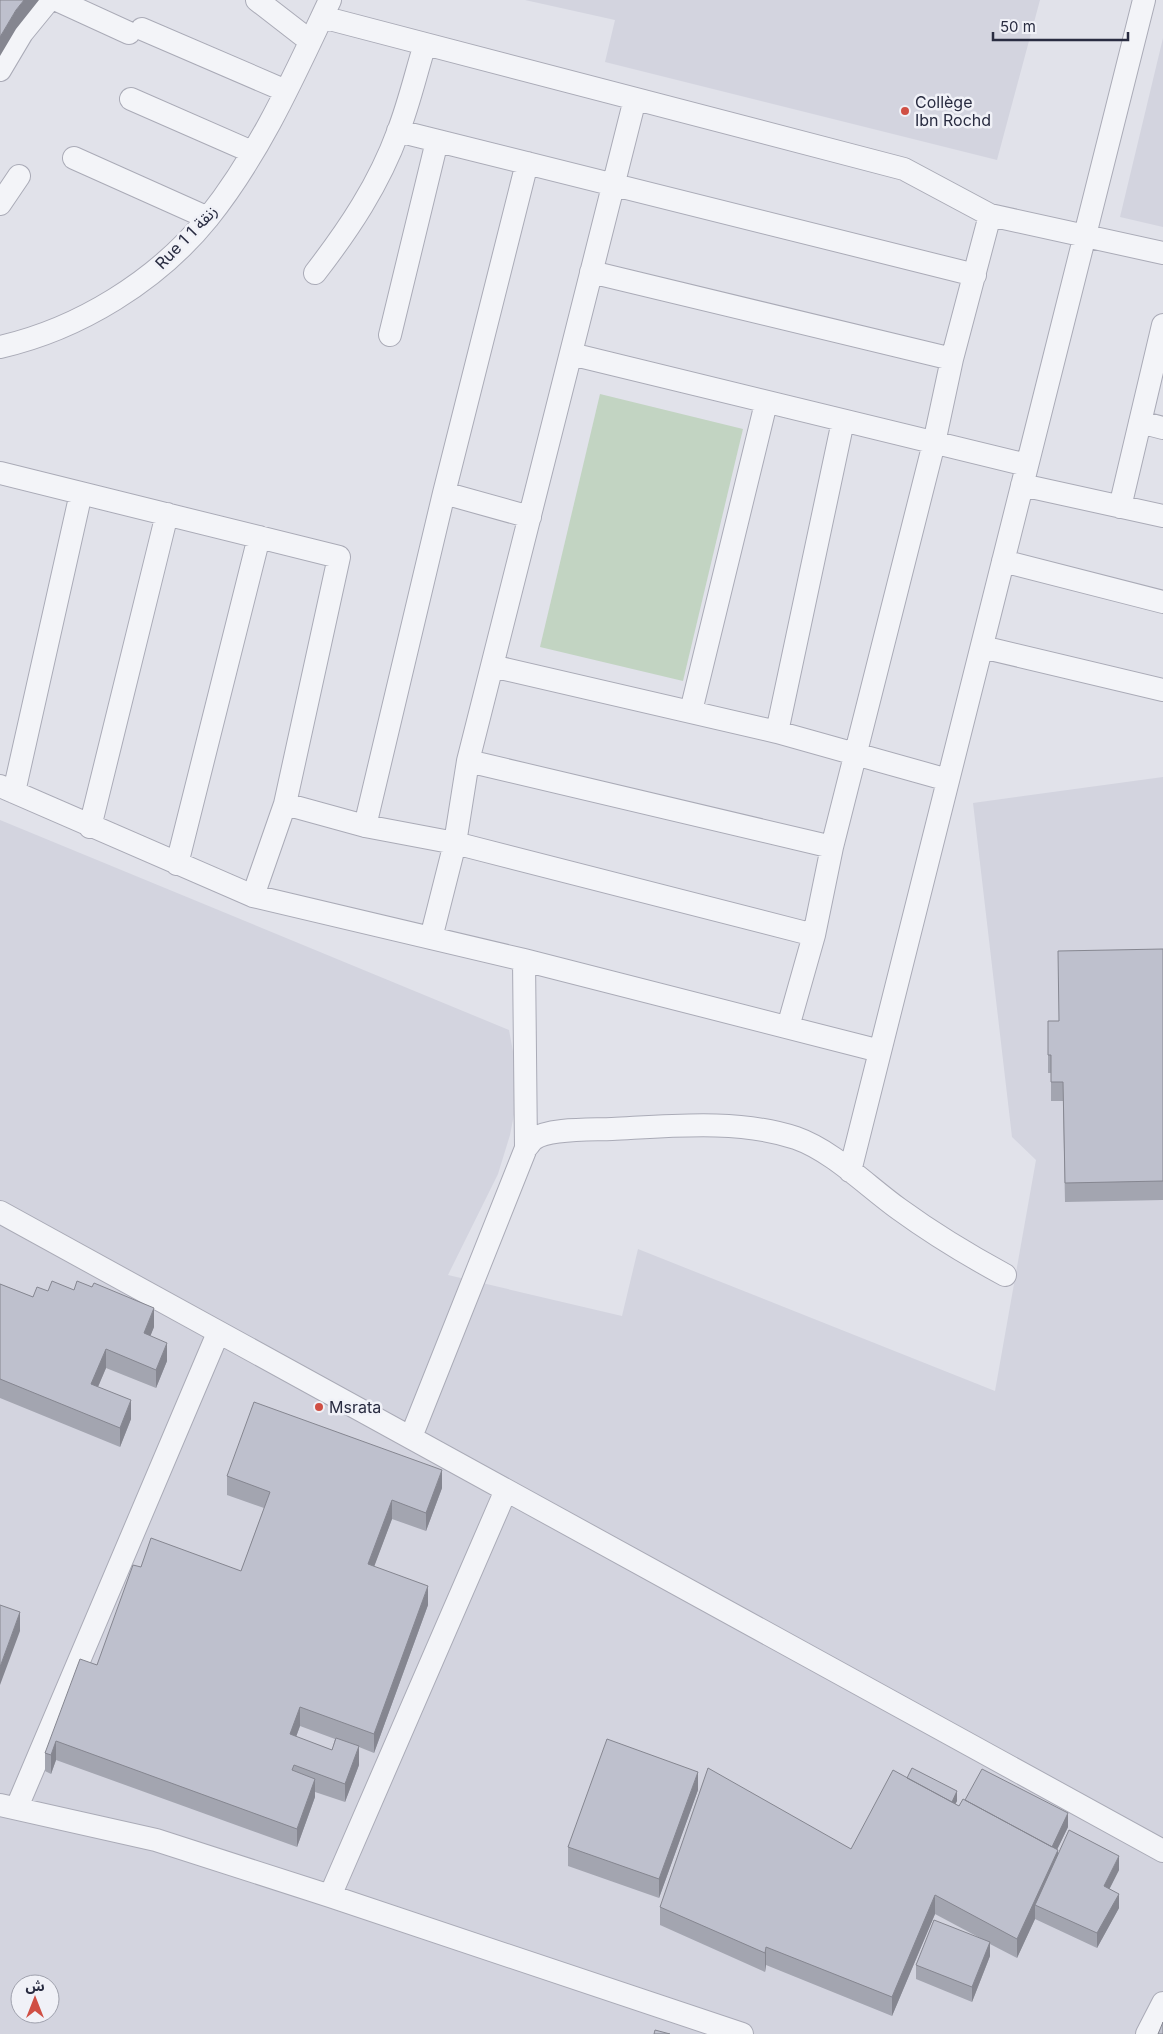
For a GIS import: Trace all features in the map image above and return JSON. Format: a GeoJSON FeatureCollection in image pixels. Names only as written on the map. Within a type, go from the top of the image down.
{"type":"FeatureCollection","features":[{"type":"Feature","properties":{"kind":"street"},"geometry":{"type":"LineString","coordinates":[[0,70],[22,33],[49,0]]}},
{"type":"Feature","properties":{"kind":"street"},"geometry":{"type":"LineString","coordinates":[[57,0],[286,91]]}},
{"type":"Feature","properties":{"kind":"street"},"geometry":{"type":"LineString","coordinates":[[258,0],[310,42]]}},
{"type":"Feature","properties":{"kind":"street"},"geometry":{"type":"LineString","coordinates":[[850,1171],[1144,0]]}},
{"type":"Feature","properties":{"kind":"street"},"geometry":{"type":"LineString","coordinates":[[326,9],[425,44],[904,169],[990,215],[1163,254]]}},
{"type":"Feature","properties":{"kind":"street","name":"Rue 1 زنقة 1"},"geometry":{"type":"LineString","coordinates":[[0,347],[19,343],[85,316],[142,282],[176,252],[208,218],[252,152],[286,91],[326,9]]}},
{"type":"Feature","properties":{"kind":"street"},"geometry":{"type":"LineString","coordinates":[[315,273],[360,209],[383,166],[398,131],[425,44]]}},
{"type":"Feature","properties":{"kind":"street"},"geometry":{"type":"LineString","coordinates":[[132,99],[252,152]]}},
{"type":"Feature","properties":{"kind":"street"},"geometry":{"type":"LineString","coordinates":[[431,938],[455,843],[468,762],[634,99]]}},
{"type":"Feature","properties":{"kind":"street"},"geometry":{"type":"LineString","coordinates":[[398,131],[975,275]]}},
{"type":"Feature","properties":{"kind":"street"},"geometry":{"type":"LineString","coordinates":[[390,335],[438,141]]}},
{"type":"Feature","properties":{"kind":"street"},"geometry":{"type":"LineString","coordinates":[[74,158],[208,218]]}},
{"type":"Feature","properties":{"kind":"street"},"geometry":{"type":"LineString","coordinates":[[365,826],[444,493],[527,163]]}},
{"type":"Feature","properties":{"kind":"street"},"geometry":{"type":"LineString","coordinates":[[0,204],[19,176]]}},
{"type":"Feature","properties":{"kind":"street"},"geometry":{"type":"LineString","coordinates":[[788,1027],[814,935],[832,847],[934,443],[952,359],[990,215]]}},
{"type":"Feature","properties":{"kind":"street"},"geometry":{"type":"LineString","coordinates":[[591,272],[952,359]]}},
{"type":"Feature","properties":{"kind":"street"},"geometry":{"type":"LineString","coordinates":[[1120,507],[1162,334]]}},
{"type":"Feature","properties":{"kind":"street"},"geometry":{"type":"LineString","coordinates":[[571,354],[934,443],[1120,507],[1163,516]]}},
{"type":"Feature","properties":{"kind":"street"},"geometry":{"type":"LineString","coordinates":[[691,711],[766,403]]}},
{"type":"Feature","properties":{"kind":"street"},"geometry":{"type":"LineString","coordinates":[[777,732],[843,421]]}},
{"type":"Feature","properties":{"kind":"street"},"geometry":{"type":"LineString","coordinates":[[1140,422],[1163,428]]}},
{"type":"Feature","properties":{"kind":"street"},"geometry":{"type":"LineString","coordinates":[[1,477],[81,493],[339,557],[285,804],[253,896]]}},
{"type":"Feature","properties":{"kind":"street"},"geometry":{"type":"LineString","coordinates":[[81,493],[7,789],[90,827],[253,896],[524,960],[880,1051]]}},
{"type":"Feature","properties":{"kind":"street"},"geometry":{"type":"LineString","coordinates":[[444,493],[530,518]]}},
{"type":"Feature","properties":{"kind":"street"},"geometry":{"type":"LineString","coordinates":[[90,827],[167,514]]}},
{"type":"Feature","properties":{"kind":"street"},"geometry":{"type":"LineString","coordinates":[[177,864],[259,537]]}},
{"type":"Feature","properties":{"kind":"street"},"geometry":{"type":"LineString","coordinates":[[1003,561],[1163,602]]}},
{"type":"Feature","properties":{"kind":"street"},"geometry":{"type":"LineString","coordinates":[[982,646],[1163,690]]}},
{"type":"Feature","properties":{"kind":"street"},"geometry":{"type":"LineString","coordinates":[[492,666],[777,732],[948,780]]}},
{"type":"Feature","properties":{"kind":"street"},"geometry":{"type":"LineString","coordinates":[[468,762],[832,847]]}},
{"type":"Feature","properties":{"kind":"street"},"geometry":{"type":"LineString","coordinates":[[285,804],[365,826],[455,843],[814,935]]}},
{"type":"Feature","properties":{"kind":"street"},"geometry":{"type":"LineString","coordinates":[[524,960],[526,1148]]}},
{"type":"Feature","properties":{"kind":"street"},"geometry":{"type":"LineString","coordinates":[[411,1437],[526,1148],[534,1139],[544,1135],[581,1130],[688,1125],[760,1129],[796,1138],[816,1148],[850,1171],[899,1209],[964,1252],[1005,1275]]}},
{"type":"Feature","properties":{"kind":"street"},"geometry":{"type":"LineString","coordinates":[[0,1212],[1163,1850]]}},
{"type":"Feature","properties":{"kind":"street"},"geometry":{"type":"LineString","coordinates":[[218,1333],[9,1806],[156,1840],[330,1896],[742,2034]]}},
{"type":"Feature","properties":{"kind":"street"},"geometry":{"type":"LineString","coordinates":[[330,1896],[506,1490]]}},
{"type":"Feature","properties":{"kind":"street"},"geometry":{"type":"LineString","coordinates":[[1147,2034],[1163,2003]]}},
{"type":"Feature","properties":{"kind":"shaded area","name":"Collège Ibn Rochd"},"geometry":{"type":"Polygon","coordinates":[[[525,0],[1040,0],[997,160],[605,62],[615,20],[525,0]]]}},
{"type":"Feature","properties":{"kind":"shaded area"},"geometry":{"type":"Polygon","coordinates":[[[1163,38],[1163,227],[1120,217],[1163,38]]]}},
{"type":"Feature","properties":{"kind":"shaded area"},"geometry":{"type":"Polygon","coordinates":[[[1163,777],[1163,2034],[0,2034],[0,820],[509,1030],[517,1073],[518,1094],[510,1135],[498,1174],[448,1275],[622,1316],[638,1249],[995,1391],[1036,1160],[1012,1137],[973,803],[1163,777]]]}},
{"type":"Feature","properties":{"kind":"green space"},"geometry":{"type":"Polygon","coordinates":[[[600,394],[743,429],[683,681],[540,647],[600,394]]]}},
{"type":"Feature","properties":{"kind":"building"},"geometry":{"type":"Polygon","coordinates":[[[0,0],[24,0],[0,37],[0,0]]]}},
{"type":"Feature","properties":{"kind":"building"},"geometry":{"type":"Polygon","coordinates":[[[1163,949],[1163,1181],[1065,1183],[1063,1082],[1051,1082],[1051,1055],[1048,1055],[1048,1021],[1059,1021],[1058,951],[1163,949]]]}},
{"type":"Feature","properties":{"kind":"building"},"geometry":{"type":"Polygon","coordinates":[[[52,1281],[74,1290],[77,1281],[92,1287],[94,1283],[154,1308],[144,1333],[167,1343],[156,1370],[106,1349],[91,1384],[131,1400],[120,1428],[0,1379],[0,1284],[33,1297],[37,1287],[48,1291],[52,1281]]]}},
{"type":"Feature","properties":{"kind":"building"},"geometry":{"type":"Polygon","coordinates":[[[254,1402],[442,1470],[426,1513],[392,1500],[368,1564],[428,1586],[374,1734],[300,1707],[290,1734],[332,1750],[336,1738],[359,1746],[345,1784],[294,1765],[292,1770],[315,1779],[297,1829],[56,1741],[51,1755],[45,1753],[80,1659],[97,1665],[133,1565],[141,1567],[151,1538],[241,1571],[270,1492],[227,1476],[254,1402]]]}},
{"type":"Feature","properties":{"kind":"building"},"geometry":{"type":"Polygon","coordinates":[[[0,1605],[20,1612],[0,1667],[0,1605]]]}},
{"type":"Feature","properties":{"kind":"building"},"geometry":{"type":"Polygon","coordinates":[[[607,1739],[698,1772],[659,1879],[568,1847],[607,1739]]]}},
{"type":"Feature","properties":{"kind":"building"},"geometry":{"type":"Polygon","coordinates":[[[708,1768],[851,1849],[893,1770],[959,1806],[963,1799],[1058,1850],[1017,1939],[935,1895],[892,1997],[766,1947],[765,1953],[660,1907],[708,1768]]]}},
{"type":"Feature","properties":{"kind":"building"},"geometry":{"type":"Polygon","coordinates":[[[912,1768],[957,1791],[952,1802],[907,1778],[912,1768]]]}},
{"type":"Feature","properties":{"kind":"building"},"geometry":{"type":"Polygon","coordinates":[[[982,1769],[1068,1813],[1052,1847],[965,1800],[982,1769]]]}},
{"type":"Feature","properties":{"kind":"building"},"geometry":{"type":"Polygon","coordinates":[[[1069,1830],[1119,1856],[1104,1886],[1119,1894],[1097,1933],[1035,1905],[1069,1830]]]}},
{"type":"Feature","properties":{"kind":"building"},"geometry":{"type":"Polygon","coordinates":[[[934,1920],[990,1942],[972,1987],[916,1965],[934,1920]]]}},
{"type":"Feature","properties":{"kind":"building"},"geometry":{"type":"Polygon","coordinates":[[[1163,2022],[1163,2034],[1158,2034],[1163,2022]]]}},
{"type":"Feature","properties":{"kind":"building"},"geometry":{"type":"Polygon","coordinates":[[[655,2030],[670,2034],[654,2034],[655,2030]]]}},
{"type":"Feature","properties":{"kind":"place","name":"Collège Ibn Rochd"},"geometry":{"type":"Point","coordinates":[905,111]}},
{"type":"Feature","properties":{"kind":"place","name":"Msrata"},"geometry":{"type":"Point","coordinates":[319,1407]}}]}
